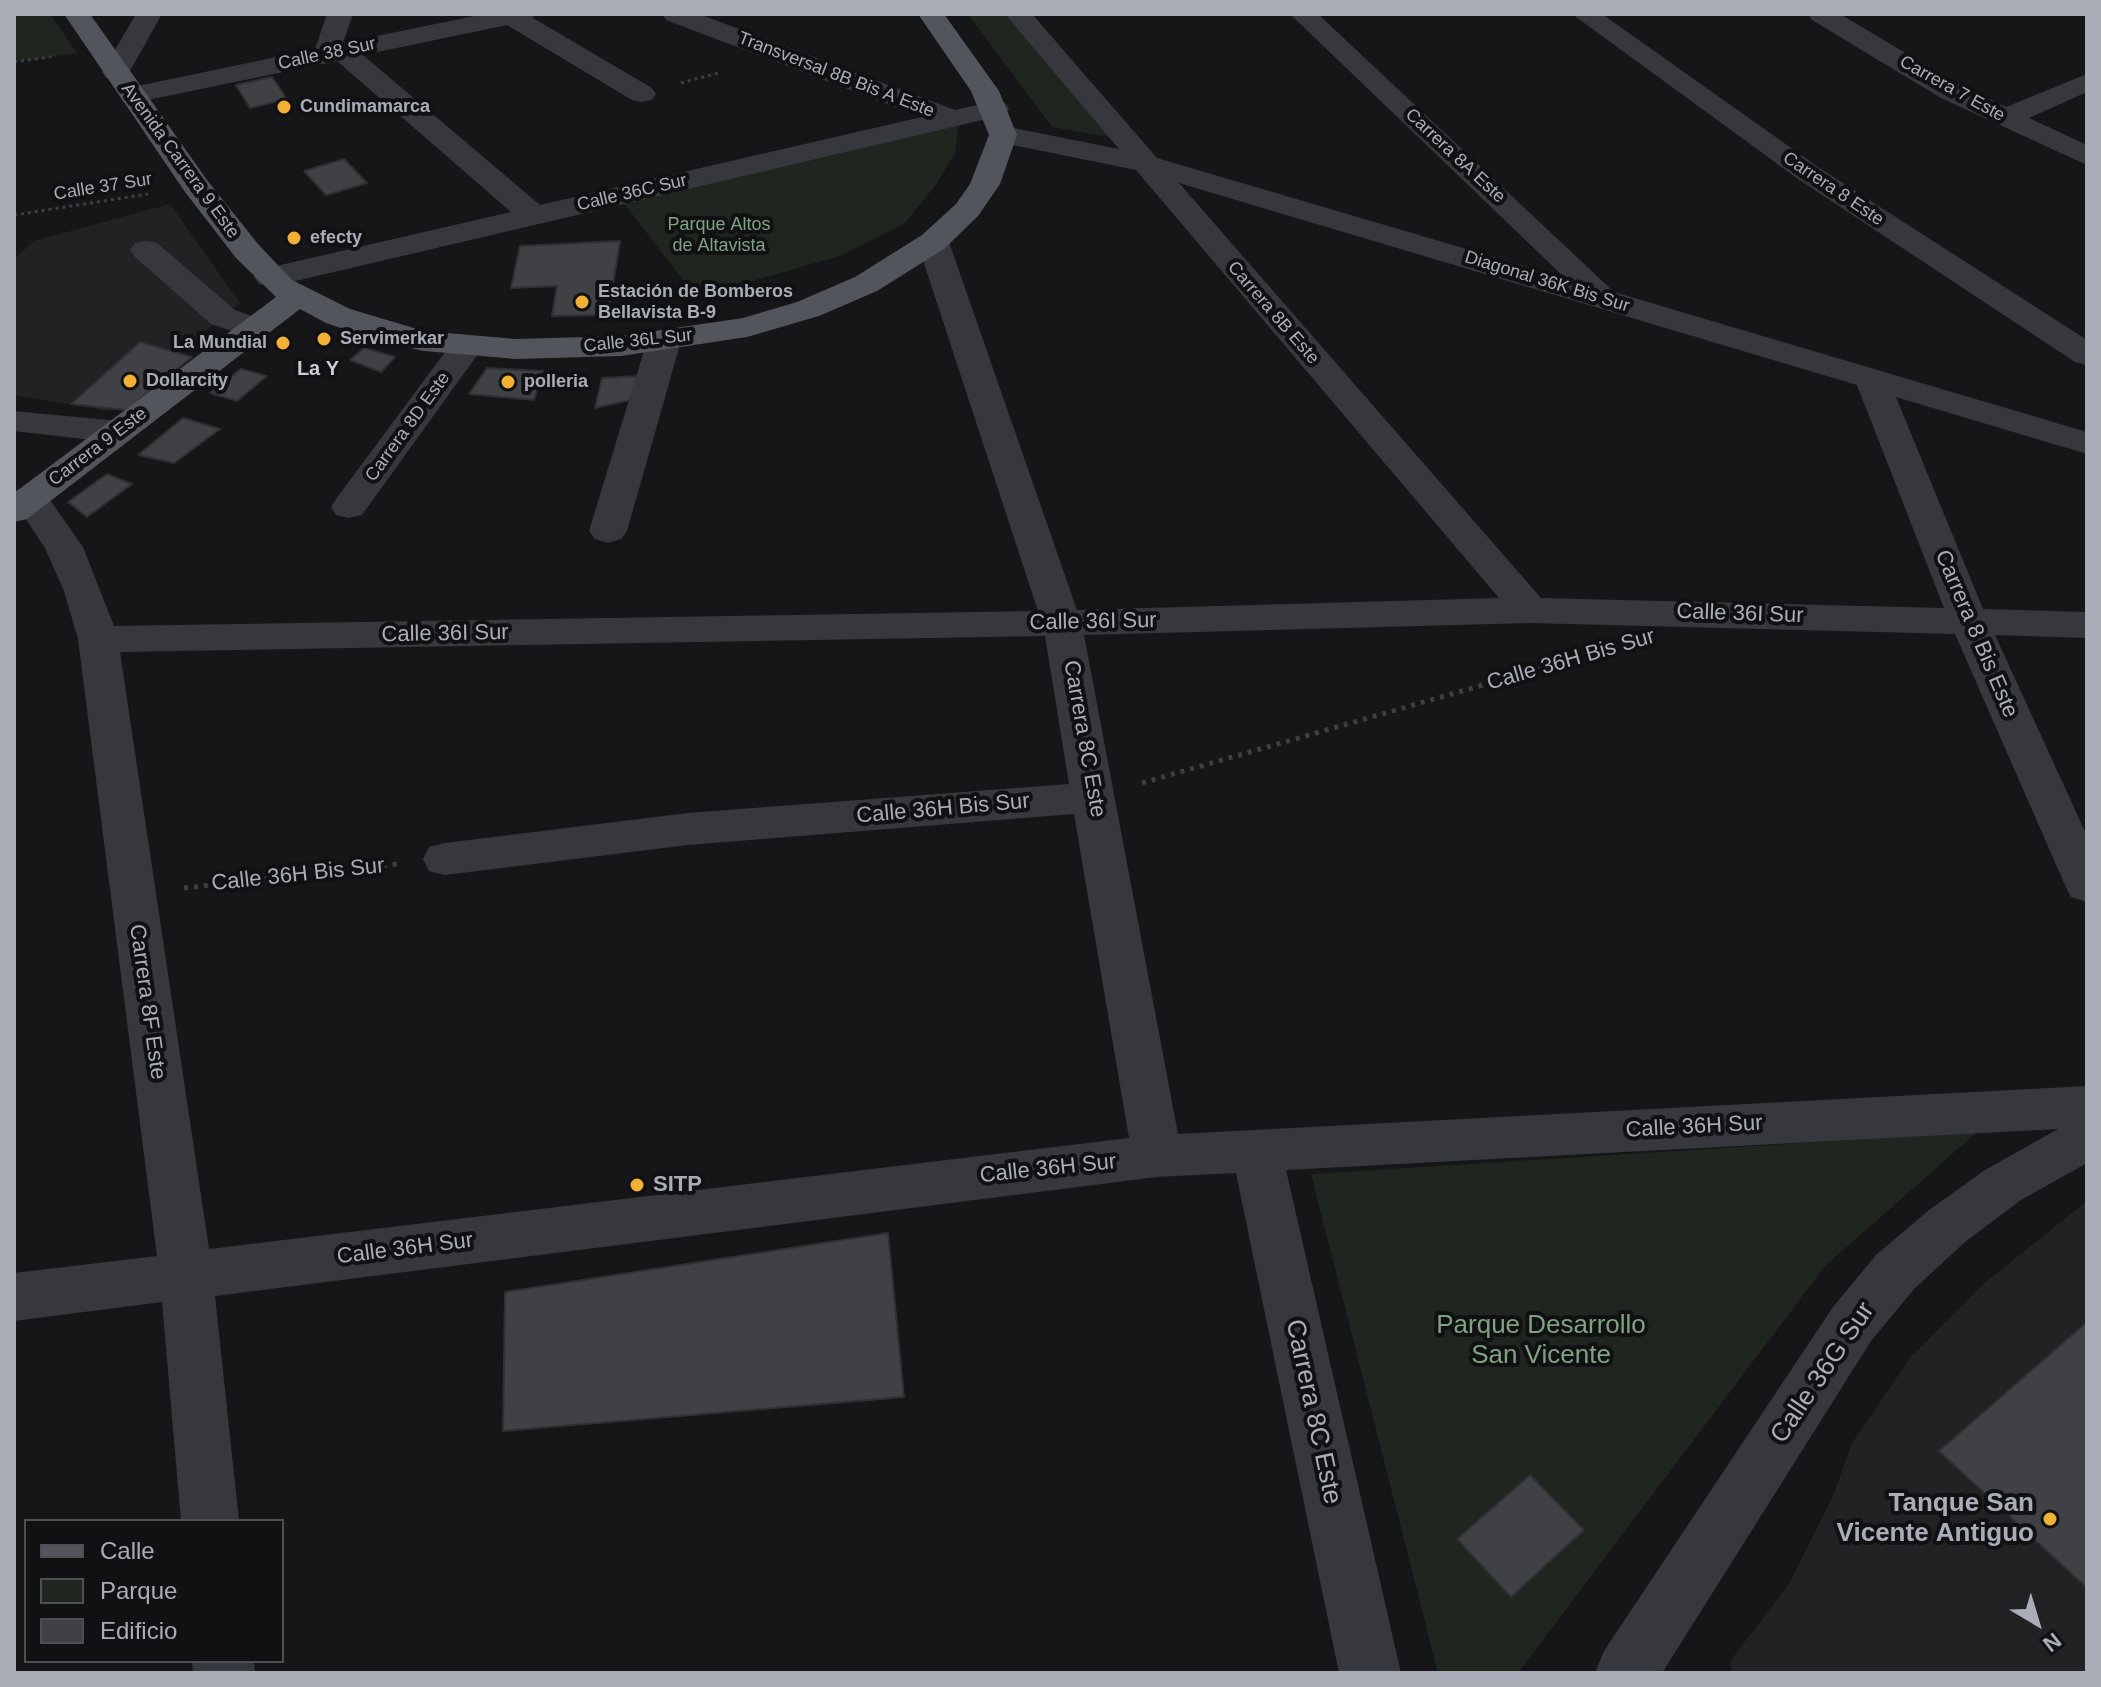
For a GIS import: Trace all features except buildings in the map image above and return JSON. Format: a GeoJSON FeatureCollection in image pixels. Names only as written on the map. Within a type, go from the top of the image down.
{"type":"FeatureCollection","features":[{"type":"Feature","properties":{"kind":"main road","name":"Avenida Carrera 9 Este"},"geometry":{"type":"LineString","coordinates":[[77,14],[196,186],[283,287]]}},
{"type":"Feature","properties":{"kind":"main road"},"geometry":{"type":"LineString","coordinates":[[931,14],[999,122]]}},
{"type":"Feature","properties":{"kind":"main road","name":"Calle 36L Sur"},"geometry":{"type":"LineString","coordinates":[[283,287],[380,331],[466,347],[557,349],[664,341],[747,327],[808,309],[866,284],[933,242],[967,210],[985,184],[999,122]]}},
{"type":"Feature","properties":{"kind":"main road","name":"Carrera 9 Este"},"geometry":{"type":"LineString","coordinates":[[22,505],[254,328],[283,287]]}},
{"type":"Feature","properties":{"kind":"street"},"geometry":{"type":"LineString","coordinates":[[124,83],[149,14]]}},
{"type":"Feature","properties":{"kind":"street"},"geometry":{"type":"LineString","coordinates":[[340,14],[334,53],[534,216]]}},
{"type":"Feature","properties":{"kind":"street","name":"Transversal 8B Bis A Este"},"geometry":{"type":"LineString","coordinates":[[675,14],[953,119]]}},
{"type":"Feature","properties":{"kind":"street","name":"Carrera 8B Este"},"geometry":{"type":"LineString","coordinates":[[1018,14],[1530,610]]}},
{"type":"Feature","properties":{"kind":"street","name":"Carrera 8A Este"},"geometry":{"type":"LineString","coordinates":[[1303,14],[1606,299]]}},
{"type":"Feature","properties":{"kind":"street","name":"Carrera 8 Este"},"geometry":{"type":"LineString","coordinates":[[1585,14],[1808,173],[2087,355]]}},
{"type":"Feature","properties":{"kind":"street","name":"Carrera 7 Este"},"geometry":{"type":"LineString","coordinates":[[1821,14],[1951,92],[2087,156]]}},
{"type":"Feature","properties":{"kind":"street"},"geometry":{"type":"LineString","coordinates":[[516,15],[642,94]]}},
{"type":"Feature","properties":{"kind":"street","name":"Calle 38 Sur"},"geometry":{"type":"LineString","coordinates":[[124,83],[334,53],[516,15]]}},
{"type":"Feature","properties":{"kind":"street"},"geometry":{"type":"LineString","coordinates":[[2004,118],[2087,82]]}},
{"type":"Feature","properties":{"kind":"street","name":"Calle 36C Sur"},"geometry":{"type":"LineString","coordinates":[[283,287],[534,216],[953,119],[999,122]]}},
{"type":"Feature","properties":{"kind":"street","name":"Diagonal 36K Bis Sur"},"geometry":{"type":"LineString","coordinates":[[999,122],[2087,443]]}},
{"type":"Feature","properties":{"kind":"street","name":"Carrera 8C Este"},"geometry":{"type":"LineString","coordinates":[[933,242],[1062,623],[1157,1156]]}},
{"type":"Feature","properties":{"kind":"street"},"geometry":{"type":"LineString","coordinates":[[146,250],[223,317],[254,328]]}},
{"type":"Feature","properties":{"kind":"street"},"geometry":{"type":"LineString","coordinates":[[608,531],[664,341]]}},
{"type":"Feature","properties":{"kind":"street","name":"Carrera 8D Este"},"geometry":{"type":"LineString","coordinates":[[349,507],[466,347]]}},
{"type":"Feature","properties":{"kind":"street","name":"Carrera 8 Bis Este"},"geometry":{"type":"LineString","coordinates":[[1872,381],[1969,622],[2087,885]]}},
{"type":"Feature","properties":{"kind":"street"},"geometry":{"type":"LineString","coordinates":[[14,421],[118,432]]}},
{"type":"Feature","properties":{"kind":"street","name":"Carrera 8F Este"},"geometry":{"type":"LineString","coordinates":[[22,505],[64,547],[83,591],[98,639],[186,1277],[210,1519]]}},
{"type":"Feature","properties":{"kind":"street","name":"Calle 36I Sur"},"geometry":{"type":"LineString","coordinates":[[98,639],[1062,623],[1530,610],[2087,625]]}},
{"type":"Feature","properties":{"kind":"street","name":"Calle 36H Bis Sur"},"geometry":{"type":"LineString","coordinates":[[445,859],[688,829],[1095,797]]}},
{"type":"Feature","properties":{"kind":"street","name":"Calle 36H Sur"},"geometry":{"type":"LineString","coordinates":[[14,1297],[1157,1156],[2087,1107]]}},
{"type":"Feature","properties":{"kind":"street","name":"Calle 36G Sur"},"geometry":{"type":"LineString","coordinates":[[1626,1673],[1852,1324],[1895,1272],[1947,1226],[2003,1185],[2087,1138]]}},
{"type":"Feature","properties":{"kind":"street","name":"Carrera 8C Este"},"geometry":{"type":"LineString","coordinates":[[1256,1150],[1370,1673]]}},
{"type":"Feature","properties":{"kind":"path","name":"Calle 37 Sur"},"geometry":{"type":"LineString","coordinates":[[14,215],[196,186]]}},
{"type":"Feature","properties":{"kind":"path","name":"Calle 36H Bis Sur"},"geometry":{"type":"LineString","coordinates":[[1095,797],[1581,657]]}},
{"type":"Feature","properties":{"kind":"path","name":"Calle 36H Bis Sur"},"geometry":{"type":"LineString","coordinates":[[131,893],[445,859]]}},
{"type":"Feature","properties":{"kind":"shaded area"},"geometry":{"type":"Polygon","coordinates":[[[170,204],[240,303],[108,411],[14,395],[14,259],[34,241],[170,204]]]}},
{"type":"Feature","properties":{"kind":"shaded area"},"geometry":{"type":"Polygon","coordinates":[[[2087,1201],[2087,1673],[1732,1673],[1730,1661],[1788,1586],[1833,1496],[1852,1443],[1911,1357],[1982,1285],[2087,1201]]]}},
{"type":"Feature","properties":{"kind":"green space"},"geometry":{"type":"Polygon","coordinates":[[[14,14],[50,14],[77,53],[14,62],[14,14]]]}},
{"type":"Feature","properties":{"kind":"green space"},"geometry":{"type":"Polygon","coordinates":[[[968,14],[1032,14],[1142,143],[1052,127],[968,14]]]}},
{"type":"Feature","properties":{"kind":"green space","name":"Parque Altos de Altavista"},"geometry":{"type":"Polygon","coordinates":[[[959,123],[955,153],[935,186],[904,224],[840,256],[696,297],[623,202],[959,123]]]}},
{"type":"Feature","properties":{"kind":"green space","name":"Parque Desarrollo San Vicente"},"geometry":{"type":"Polygon","coordinates":[[[1977,1132],[1825,1266],[1518,1673],[1438,1673],[1311,1174],[1977,1132]]]}},
{"type":"Feature","properties":{"kind":"place","name":"Cundimamarca"},"geometry":{"type":"Point","coordinates":[284,107]}},
{"type":"Feature","properties":{"kind":"place","name":"efecty"},"geometry":{"type":"Point","coordinates":[294,238]}},
{"type":"Feature","properties":{"kind":"place","name":"Estación de Bomberos Bellavista B-9"},"geometry":{"type":"Point","coordinates":[582,302]}},
{"type":"Feature","properties":{"kind":"place","name":"Servimerkar"},"geometry":{"type":"Point","coordinates":[324,339]}},
{"type":"Feature","properties":{"kind":"place","name":"La Mundial"},"geometry":{"type":"Point","coordinates":[283,343]}},
{"type":"Feature","properties":{"kind":"place","name":"Dollarcity"},"geometry":{"type":"Point","coordinates":[130,381]}},
{"type":"Feature","properties":{"kind":"place","name":"polleria"},"geometry":{"type":"Point","coordinates":[508,382]}},
{"type":"Feature","properties":{"kind":"place","name":"SITP"},"geometry":{"type":"Point","coordinates":[637,1185]}},
{"type":"Feature","properties":{"kind":"place","name":"Tanque San Vicente Antiguo"},"geometry":{"type":"Point","coordinates":[2050,1519]}},
{"type":"Feature","properties":{"kind":"district","name":"La Y"},"geometry":{"type":"Point","coordinates":[318,369]}}]}
